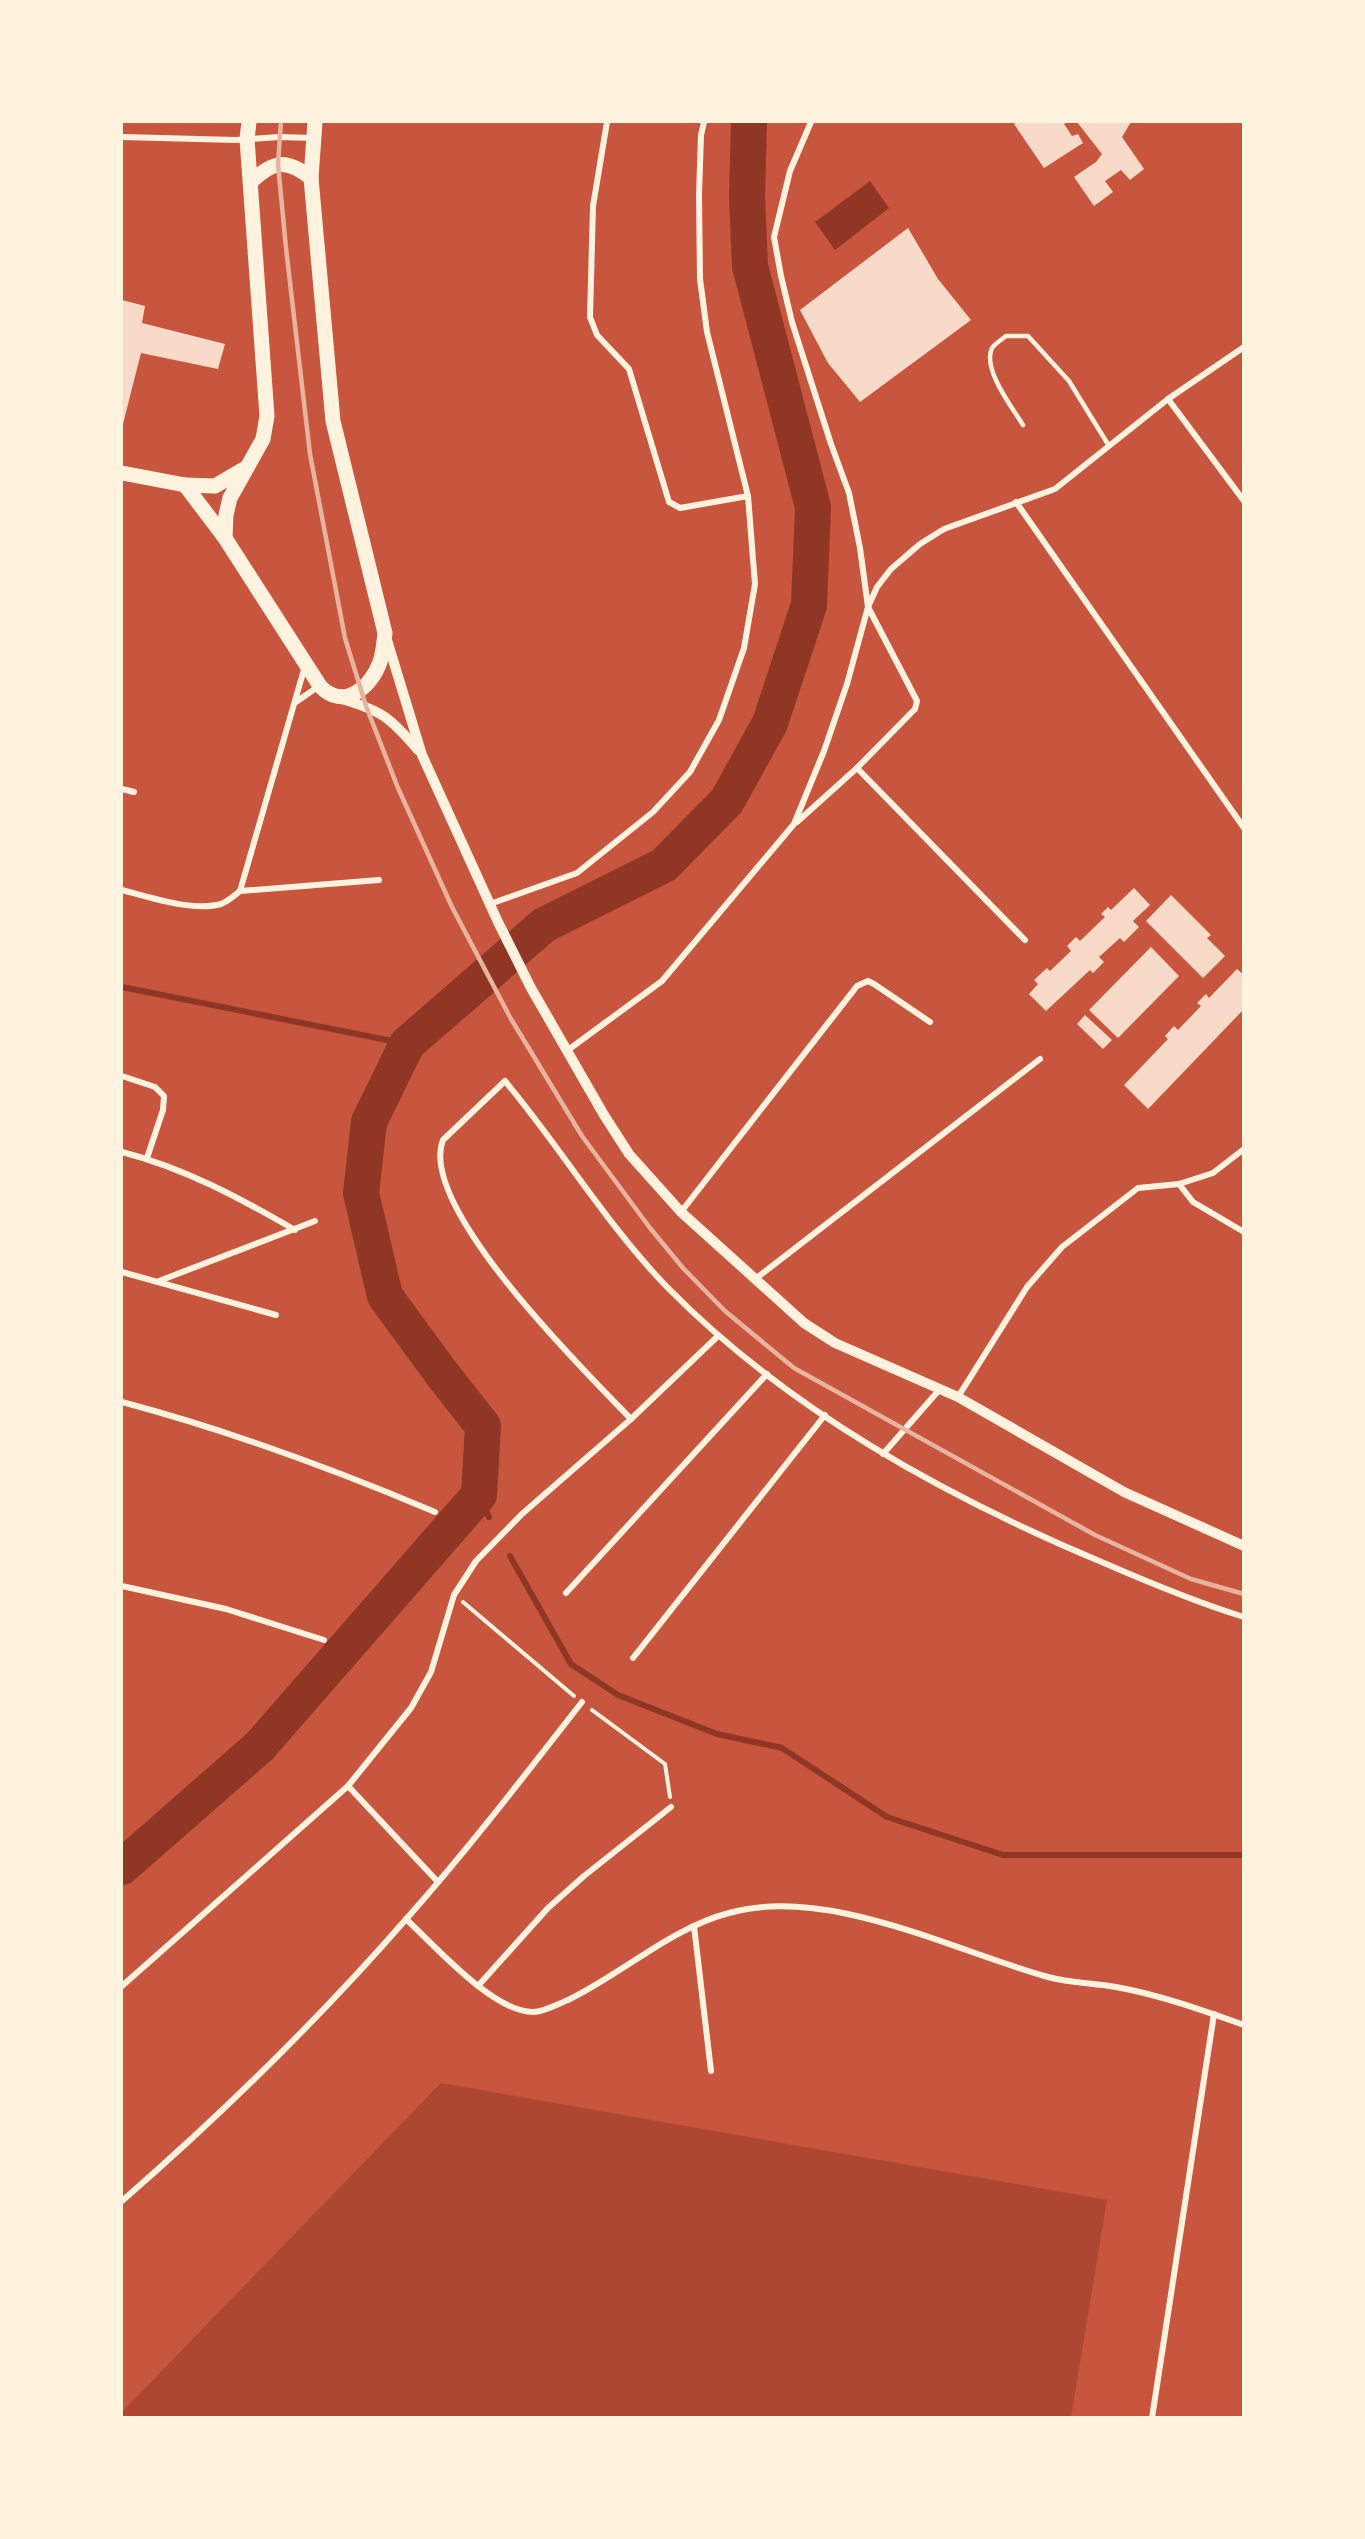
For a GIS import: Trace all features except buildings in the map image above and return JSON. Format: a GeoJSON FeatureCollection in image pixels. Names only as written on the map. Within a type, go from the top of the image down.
{"type":"FeatureCollection","features":[{"type":"Feature","properties":{"kind":"main road"},"geometry":{"type":"LineString","coordinates":[[225,538],[226,515],[230,498],[263,439],[267,416],[247,139],[249,122]]}},
{"type":"Feature","properties":{"kind":"main road"},"geometry":{"type":"LineString","coordinates":[[185,485],[225,538],[326,693],[337,698],[351,696],[362,690],[373,676],[381,660],[385,633],[333,421],[311,178],[315,122]]}},
{"type":"Feature","properties":{"kind":"main road"},"geometry":{"type":"LineString","coordinates":[[251,183],[266,168],[278,164],[299,168],[311,178]]}},
{"type":"Feature","properties":{"kind":"main road"},"geometry":{"type":"LineString","coordinates":[[122,473],[185,485],[215,486],[246,468]]}},
{"type":"Feature","properties":{"kind":"street"},"geometry":{"type":"LineString","coordinates":[[607,122],[593,206],[590,317],[593,326],[597,335],[629,369],[669,502],[680,508],[748,496]]}},
{"type":"Feature","properties":{"kind":"street"},"geometry":{"type":"LineString","coordinates":[[490,904],[577,873],[653,812],[690,772],[719,720],[744,648],[755,584],[748,496],[707,332],[700,279],[699,195],[701,135],[704,122]]}},
{"type":"Feature","properties":{"kind":"street"},"geometry":{"type":"LineString","coordinates":[[568,1050],[662,981],[794,824],[857,768],[917,705],[868,607],[849,493],[792,322],[774,237],[790,171],[811,122]]}},
{"type":"Feature","properties":{"kind":"street"},"geometry":{"type":"LineString","coordinates":[[122,137],[313,138]]}},
{"type":"Feature","properties":{"kind":"street"},"geometry":{"type":"LineString","coordinates":[[794,824],[824,752],[847,684],[868,607],[877,587],[891,569],[920,544],[944,529],[1055,489],[1168,399],[1244,347]]}},
{"type":"Feature","properties":{"kind":"street"},"geometry":{"type":"LineString","coordinates":[[1168,399],[1244,501]]}},
{"type":"Feature","properties":{"kind":"street"},"geometry":{"type":"LineString","coordinates":[[1016,502],[1244,828]]}},
{"type":"Feature","properties":{"kind":"street"},"geometry":{"type":"LineString","coordinates":[[385,633],[422,755],[498,922],[531,988],[629,1154],[681,1212],[754,1280],[825,1338],[863,1357],[958,1397],[1124,1492],[1244,1546]]}},
{"type":"Feature","properties":{"kind":"street"},"geometry":{"type":"LineString","coordinates":[[240,891],[306,665]]}},
{"type":"Feature","properties":{"kind":"street"},"geometry":{"type":"LineString","coordinates":[[295,703],[320,686]]}},
{"type":"Feature","properties":{"kind":"street"},"geometry":{"type":"LineString","coordinates":[[337,698],[381,713],[395,723],[422,755]]}},
{"type":"Feature","properties":{"kind":"street"},"geometry":{"type":"LineString","coordinates":[[857,768],[1025,940]]}},
{"type":"Feature","properties":{"kind":"street"},"geometry":{"type":"LineString","coordinates":[[122,789],[134,792]]}},
{"type":"Feature","properties":{"kind":"street"},"geometry":{"type":"LineString","coordinates":[[122,890],[194,905],[222,904],[240,891],[380,880]]}},
{"type":"Feature","properties":{"kind":"street"},"geometry":{"type":"LineString","coordinates":[[681,1212],[857,986],[868,981],[930,1022]]}},
{"type":"Feature","properties":{"kind":"street"},"geometry":{"type":"LineString","coordinates":[[754,1280],[1040,1059]]}},
{"type":"Feature","properties":{"kind":"street"},"geometry":{"type":"LineString","coordinates":[[122,1076],[155,1087],[164,1096],[147,1158]]}},
{"type":"Feature","properties":{"kind":"street"},"geometry":{"type":"LineString","coordinates":[[631,1419],[507,1286],[464,1220],[445,1182],[440,1153],[443,1140],[505,1081],[630,1246],[718,1336],[767,1374],[883,1454],[1030,1532],[1194,1602],[1244,1617]]}},
{"type":"Feature","properties":{"kind":"street"},"geometry":{"type":"LineString","coordinates":[[958,1397],[1028,1287],[1062,1247],[1138,1188],[1179,1184],[1213,1173],[1244,1149]]}},
{"type":"Feature","properties":{"kind":"street"},"geometry":{"type":"LineString","coordinates":[[122,1152],[147,1158],[238,1198],[295,1230]]}},
{"type":"Feature","properties":{"kind":"street"},"geometry":{"type":"LineString","coordinates":[[1179,1184],[1193,1202],[1244,1232]]}},
{"type":"Feature","properties":{"kind":"street"},"geometry":{"type":"LineString","coordinates":[[159,1281],[315,1221]]}},
{"type":"Feature","properties":{"kind":"street"},"geometry":{"type":"LineString","coordinates":[[122,1272],[276,1315]]}},
{"type":"Feature","properties":{"kind":"street"},"geometry":{"type":"LineString","coordinates":[[122,1986],[348,1786],[411,1708],[431,1672],[454,1595],[476,1561],[522,1514],[631,1419],[718,1336]]}},
{"type":"Feature","properties":{"kind":"street"},"geometry":{"type":"LineString","coordinates":[[566,1593],[767,1374]]}},
{"type":"Feature","properties":{"kind":"street"},"geometry":{"type":"LineString","coordinates":[[883,1454],[940,1389]]}},
{"type":"Feature","properties":{"kind":"street"},"geometry":{"type":"LineString","coordinates":[[122,1402],[198,1422],[277,1448],[351,1476],[435,1512]]}},
{"type":"Feature","properties":{"kind":"street"},"geometry":{"type":"LineString","coordinates":[[633,1658],[825,1415]]}},
{"type":"Feature","properties":{"kind":"street"},"geometry":{"type":"LineString","coordinates":[[122,1586],[226,1609],[324,1640]]}},
{"type":"Feature","properties":{"kind":"street"},"geometry":{"type":"LineString","coordinates":[[122,2201],[250,2084],[406,1919],[481,1831],[582,1702]]}},
{"type":"Feature","properties":{"kind":"street"},"geometry":{"type":"LineString","coordinates":[[348,1786],[438,1882]]}},
{"type":"Feature","properties":{"kind":"street"},"geometry":{"type":"LineString","coordinates":[[478,1986],[548,1908],[584,1876],[671,1807]]}},
{"type":"Feature","properties":{"kind":"street"},"geometry":{"type":"LineString","coordinates":[[406,1919],[478,1986],[506,2006],[535,2012],[587,1990],[694,1926],[728,1913],[759,1906],[808,1908],[870,1920],[942,1940],[1050,1978],[1151,1994],[1244,2025]]}},
{"type":"Feature","properties":{"kind":"street"},"geometry":{"type":"LineString","coordinates":[[694,1926],[711,2071]]}},
{"type":"Feature","properties":{"kind":"street"},"geometry":{"type":"LineString","coordinates":[[1152,2418],[1214,2014]]}},
{"type":"Feature","properties":{"kind":"lane"},"geometry":{"type":"LineString","coordinates":[[1023,425],[993,376],[989,359],[993,347],[1006,336],[1028,336],[1069,381],[1109,446]]}},
{"type":"Feature","properties":{"kind":"shaded area"},"geometry":{"type":"Polygon","coordinates":[[[870,181],[889,208],[835,250],[815,222],[870,181]]]}},
{"type":"Feature","properties":{"kind":"shaded area"},"geometry":{"type":"Polygon","coordinates":[[[441,2083],[1107,2200],[1071,2417],[122,2417],[122,2412],[441,2083]]]}},
{"type":"Feature","properties":{"kind":"waterway"},"geometry":{"type":"LineString","coordinates":[[122,1867],[260,1746],[479,1495],[483,1426],[385,1296],[361,1193],[369,1122],[407,1044],[544,925],[664,865],[727,801],[770,723],[809,605],[813,507],[750,266],[747,197],[749,122]]}},
{"type":"Feature","properties":{"kind":"waterway"},"geometry":{"type":"LineString","coordinates":[[122,987],[407,1044]]}},
{"type":"Feature","properties":{"kind":"waterway"},"geometry":{"type":"LineString","coordinates":[[479,1495],[489,1517]]}},
{"type":"Feature","properties":{"kind":"waterway"},"geometry":{"type":"LineString","coordinates":[[510,1556],[571,1664],[618,1695],[717,1734],[782,1748],[887,1817],[1003,1855],[1244,1855]]}},
{"type":"Feature","properties":{"kind":"railway"},"geometry":{"type":"LineString","coordinates":[[281,122],[278,164],[310,454],[345,638],[366,706],[398,788],[452,907],[511,1019],[582,1136],[650,1228],[683,1268],[725,1311],[794,1368],[1095,1535],[1191,1579],[1244,1594]]}}]}
